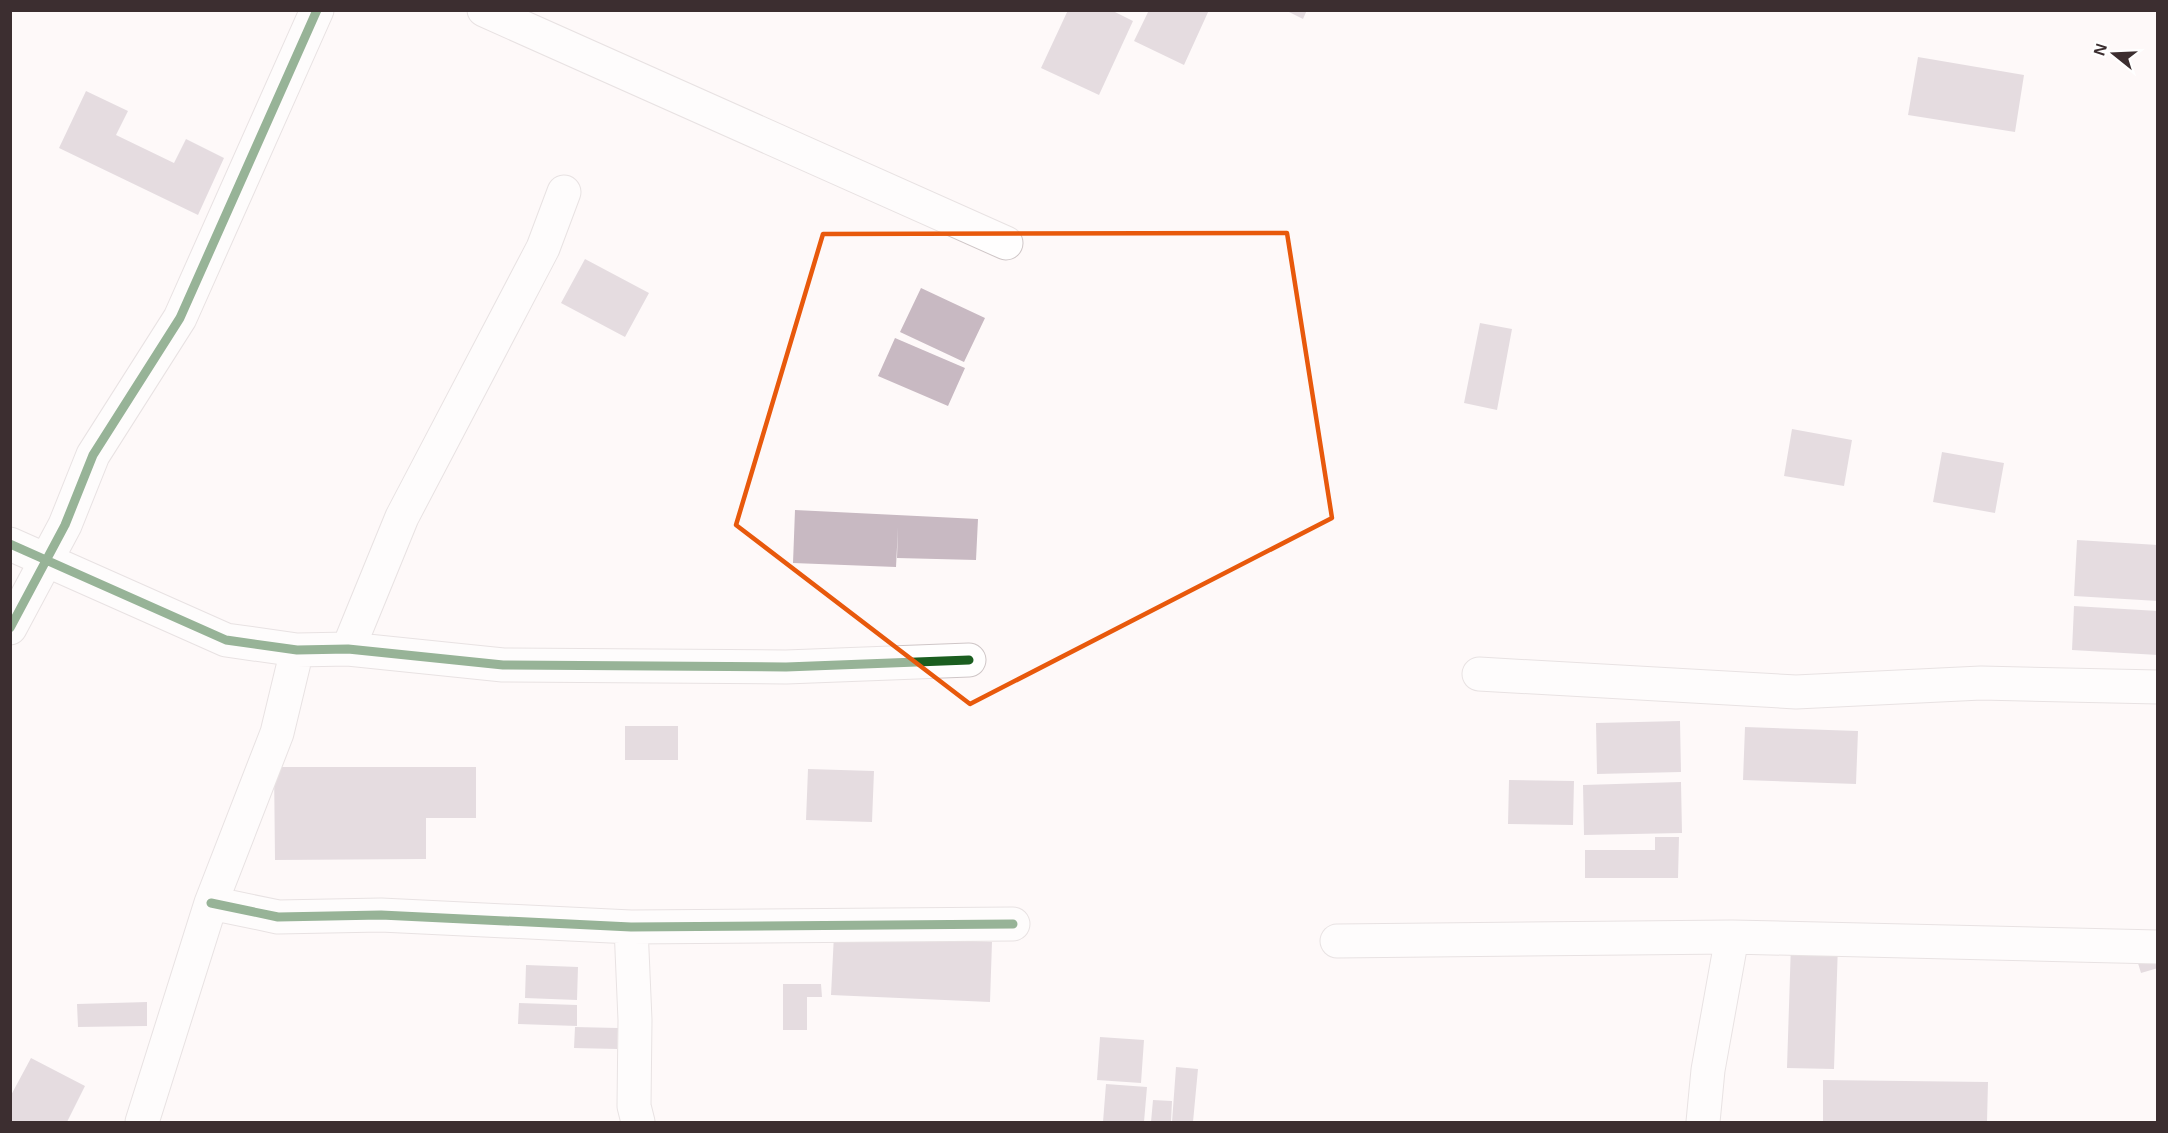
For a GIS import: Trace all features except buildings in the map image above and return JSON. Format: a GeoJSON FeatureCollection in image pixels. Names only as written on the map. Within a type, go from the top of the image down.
{"type":"FeatureCollection","features":[{"type":"Feature","properties":{"kind":"street"},"geometry":{"type":"LineString","coordinates":[[10,628],[65,525],[93,455],[180,318],[317,10]]}},
{"type":"Feature","properties":{"kind":"street"},"geometry":{"type":"LineString","coordinates":[[484,10],[1005,243]]}},
{"type":"Feature","properties":{"kind":"street"},"geometry":{"type":"LineString","coordinates":[[348,649],[402,517],[543,248],[564,192]]}},
{"type":"Feature","properties":{"kind":"street"},"geometry":{"type":"LineString","coordinates":[[10,544],[226,640],[297,650],[348,649],[503,665],[786,667],[969,660]]}},
{"type":"Feature","properties":{"kind":"street"},"geometry":{"type":"LineString","coordinates":[[142,1122],[211,903],[277,733],[297,650]]}},
{"type":"Feature","properties":{"kind":"street"},"geometry":{"type":"LineString","coordinates":[[1479,674],[1796,692],[1981,683],[2157,687]]}},
{"type":"Feature","properties":{"kind":"street"},"geometry":{"type":"LineString","coordinates":[[211,903],[278,917],[381,915],[631,927],[1013,924]]}},
{"type":"Feature","properties":{"kind":"street"},"geometry":{"type":"LineString","coordinates":[[631,927],[635,1020],[634,1106],[638,1122]]}},
{"type":"Feature","properties":{"kind":"street"},"geometry":{"type":"LineString","coordinates":[[1703,1122],[1708,1070],[1732,937]]}},
{"type":"Feature","properties":{"kind":"street"},"geometry":{"type":"LineString","coordinates":[[1337,941],[1732,937],[2157,947]]}},
{"type":"Feature","properties":{"kind":"highlighted area"},"geometry":{"type":"Polygon","coordinates":[[[1287,233],[1332,518],[970,704],[736,525],[823,234],[1287,233]]]}},
{"type":"Feature","properties":{"kind":"cycle path"},"geometry":{"type":"LineString","coordinates":[[10,628],[65,525],[93,455],[180,318],[317,10]]}},
{"type":"Feature","properties":{"kind":"cycle path"},"geometry":{"type":"LineString","coordinates":[[10,544],[226,640],[297,650],[348,649],[503,665],[786,667],[969,660]]}},
{"type":"Feature","properties":{"kind":"cycle path"},"geometry":{"type":"LineString","coordinates":[[211,903],[278,917],[381,915],[631,927],[1013,924]]}}]}
